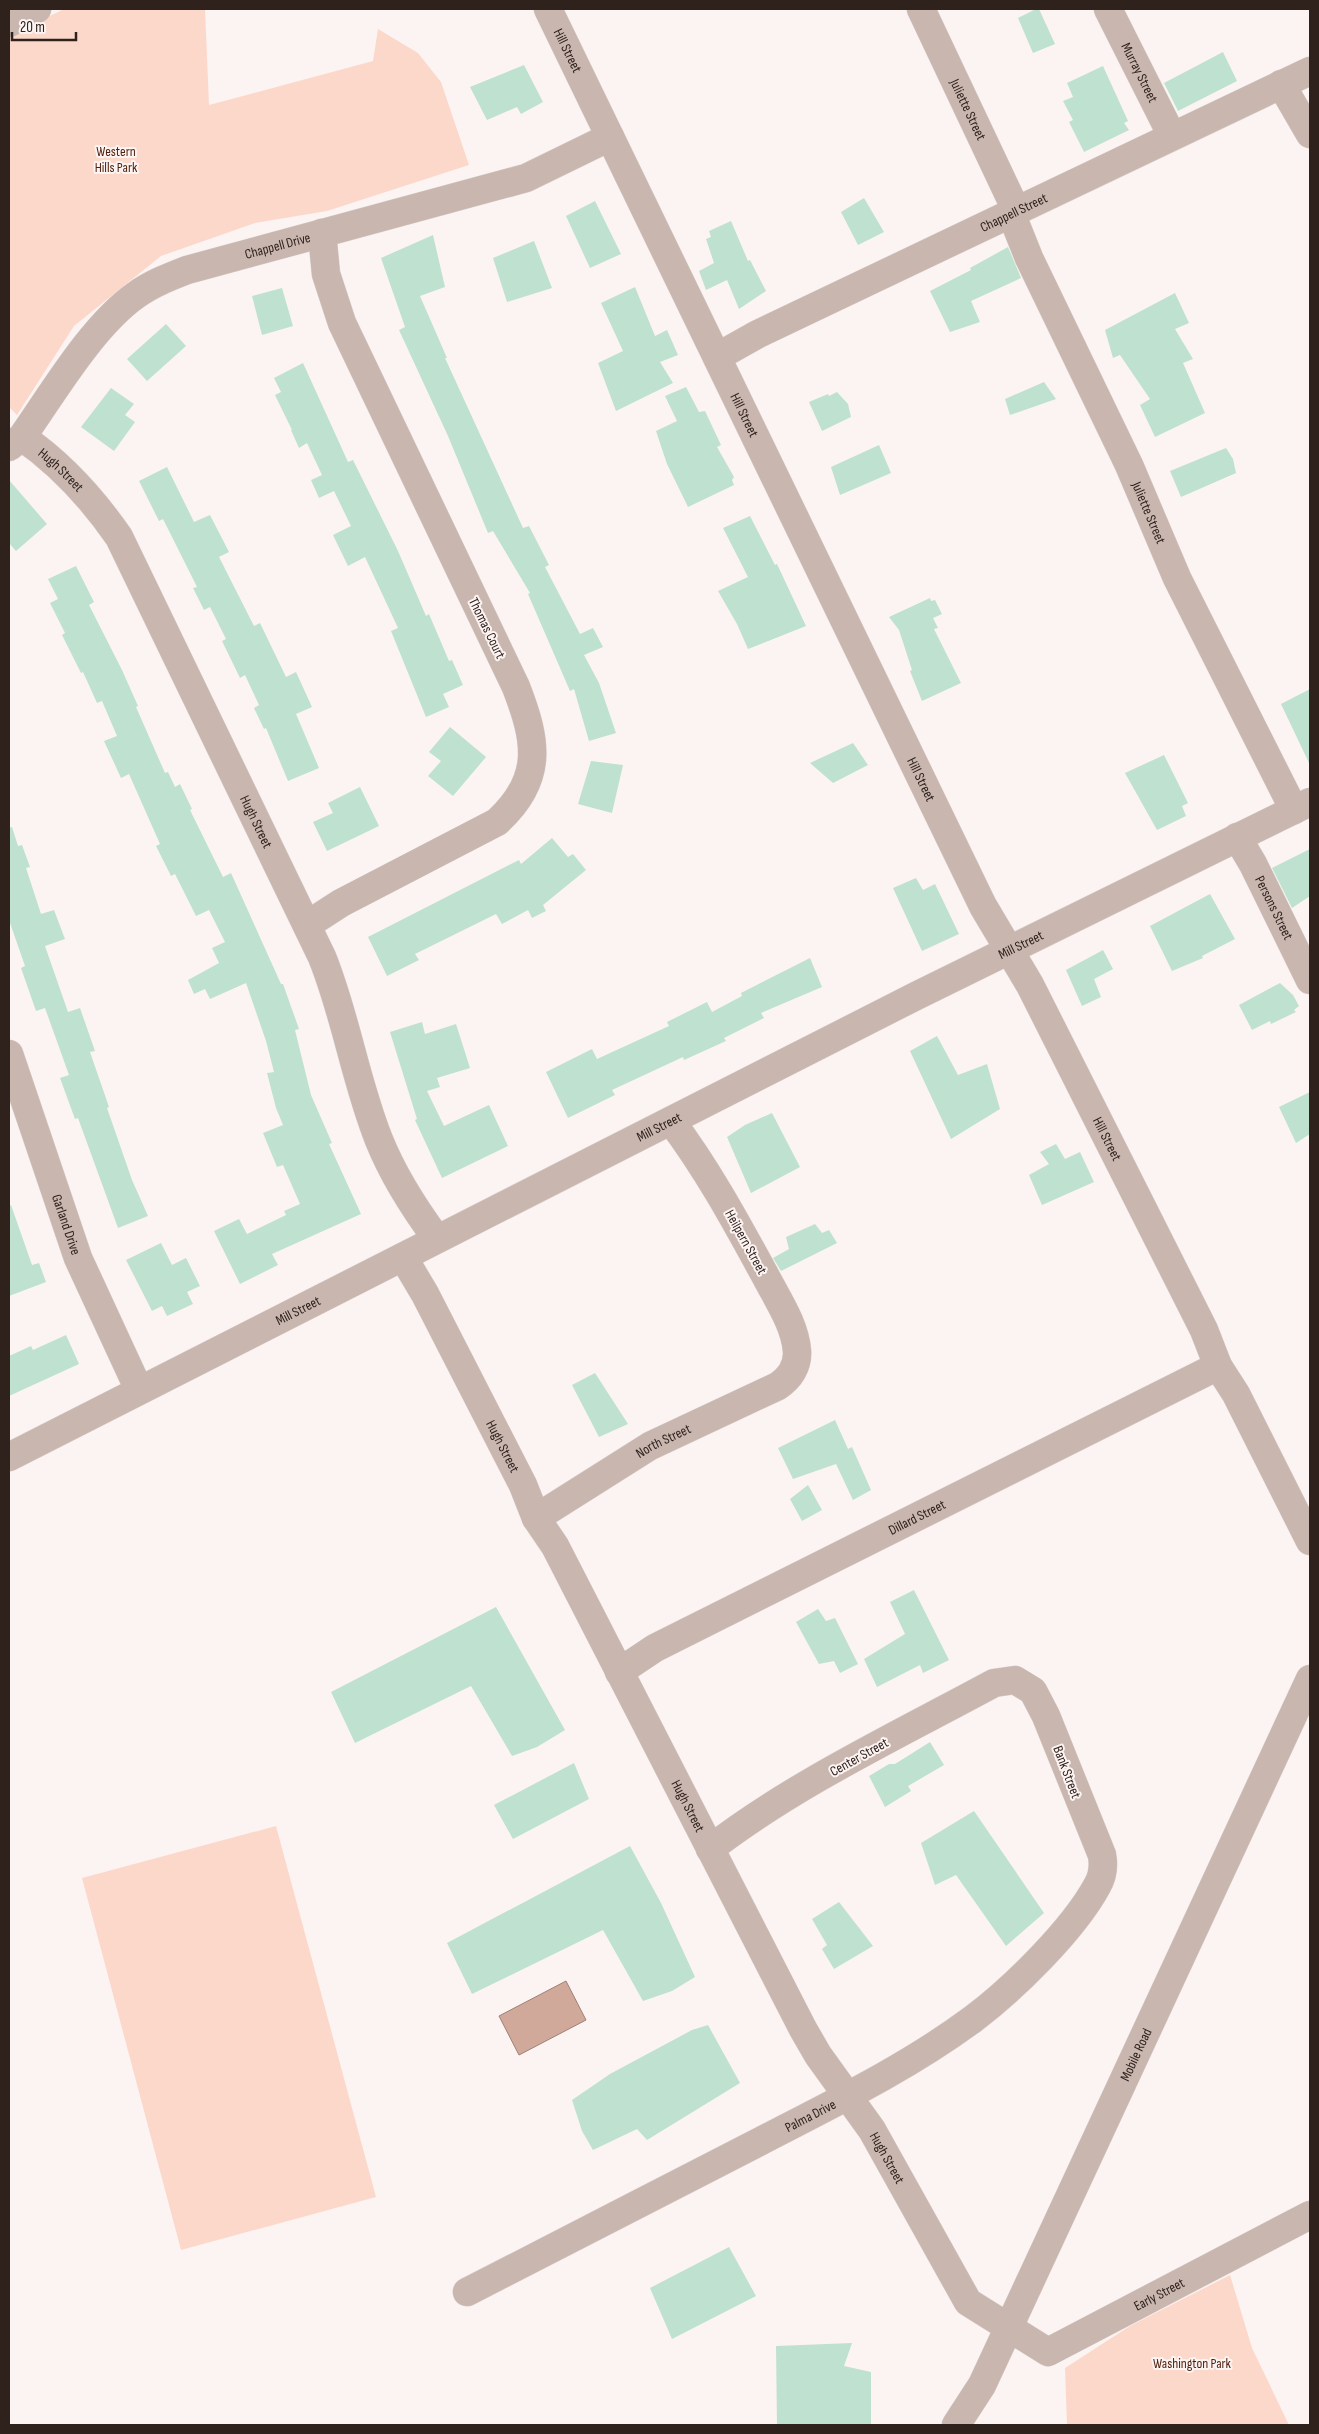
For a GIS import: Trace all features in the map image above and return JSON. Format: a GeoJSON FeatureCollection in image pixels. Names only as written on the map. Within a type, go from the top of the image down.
{"type":"FeatureCollection","features":[{"type":"Feature","properties":{"kind":"street"},"geometry":{"type":"LineString","coordinates":[[9,23],[37,9]]}},
{"type":"Feature","properties":{"kind":"street","name":"Hill Street"},"geometry":{"type":"LineString","coordinates":[[548,9],[983,906],[1030,985],[1204,1330],[1218,1366],[1236,1394],[1310,1541]]}},
{"type":"Feature","properties":{"kind":"street","name":"Juliette Street"},"geometry":{"type":"LineString","coordinates":[[920,9],[1013,212],[1030,258],[1129,465],[1177,578],[1302,806]]}},
{"type":"Feature","properties":{"kind":"street","name":"Murray Street"},"geometry":{"type":"LineString","coordinates":[[1108,9],[1172,136]]}},
{"type":"Feature","properties":{"kind":"street","name":"Chappell Street"},"geometry":{"type":"LineString","coordinates":[[717,357],[758,334],[1310,70]]}},
{"type":"Feature","properties":{"kind":"street"},"geometry":{"type":"LineString","coordinates":[[1281,84],[1310,134]]}},
{"type":"Feature","properties":{"kind":"street","name":"Chappell Drive"},"geometry":{"type":"LineString","coordinates":[[15,442],[98,331],[116,311],[137,294],[159,281],[187,270],[526,178],[610,137]]}},
{"type":"Feature","properties":{"kind":"street","name":"Thomas Court"},"geometry":{"type":"LineString","coordinates":[[307,925],[341,903],[497,822],[509,811],[522,789],[533,756],[533,738],[529,720],[516,687],[342,323],[326,274],[322,233]]}},
{"type":"Feature","properties":{"kind":"street","name":"Hugh Street"},"geometry":{"type":"LineString","coordinates":[[15,442],[48,455],[92,499],[119,537],[307,925],[337,995],[365,1101],[380,1141],[411,1203],[437,1239]]}},
{"type":"Feature","properties":{"kind":"street","name":"Mill Street"},"geometry":{"type":"LineString","coordinates":[[9,1456],[1010,950],[1302,806]]}},
{"type":"Feature","properties":{"kind":"street","name":"Persons Street"},"geometry":{"type":"LineString","coordinates":[[1237,837],[1253,864],[1310,980]]}},
{"type":"Feature","properties":{"kind":"street","name":"Garland Drive"},"geometry":{"type":"LineString","coordinates":[[9,1054],[78,1258],[139,1390]]}},
{"type":"Feature","properties":{"kind":"street","name":"Heilpern Street"},"geometry":{"type":"LineString","coordinates":[[671,1121],[696,1154],[781,1307],[794,1335],[797,1352],[793,1371]]}},
{"type":"Feature","properties":{"kind":"street","name":"Hugh Street"},"geometry":{"type":"LineString","coordinates":[[403,1257],[514,1468],[536,1518],[555,1546],[803,2029],[818,2055],[872,2130],[968,2302],[1009,2328]]}},
{"type":"Feature","properties":{"kind":"street","name":"Dillard Street"},"geometry":{"type":"LineString","coordinates":[[619,1672],[655,1648],[1218,1366]]}},
{"type":"Feature","properties":{"kind":"street","name":"North Street"},"geometry":{"type":"LineString","coordinates":[[536,1518],[650,1446],[778,1386],[793,1371]]}},
{"type":"Feature","properties":{"kind":"street","name":"Mobile Road"},"geometry":{"type":"LineString","coordinates":[[956,2425],[982,2385],[1310,1679]]}},
{"type":"Feature","properties":{"kind":"street","name":"Center Street"},"geometry":{"type":"LineString","coordinates":[[710,1849],[742,1824],[859,1756],[994,1683],[1015,1680]]}},
{"type":"Feature","properties":{"kind":"street","name":"Bank Street"},"geometry":{"type":"LineString","coordinates":[[1015,1680],[1033,1691],[1046,1716],[1102,1855],[1102,1874]]}},
{"type":"Feature","properties":{"kind":"street","name":"Palma Drive"},"geometry":{"type":"LineString","coordinates":[[467,2292],[847,2096],[934,2046],[974,2018],[1015,1984],[1072,1923],[1098,1885],[1102,1874]]}},
{"type":"Feature","properties":{"kind":"street","name":"Early Street"},"geometry":{"type":"LineString","coordinates":[[1009,2328],[1048,2352],[1310,2215]]}},
{"type":"Feature","properties":{"kind":"green space","name":"Western Hills Park"},"geometry":{"type":"Polygon","coordinates":[[[64,9],[205,9],[209,105],[373,61],[378,29],[418,53],[441,82],[469,165],[327,211],[255,223],[161,256],[74,326],[17,415],[9,407],[9,36],[64,9]]]}},
{"type":"Feature","properties":{"kind":"green space"},"geometry":{"type":"Polygon","coordinates":[[[276,1826],[376,2197],[181,2250],[82,1878],[276,1826]]]}},
{"type":"Feature","properties":{"kind":"green space","name":"Washington Park"},"geometry":{"type":"Polygon","coordinates":[[[1230,2275],[1252,2348],[1289,2425],[1067,2425],[1065,2368],[1130,2326],[1230,2275]]]}},
{"type":"Feature","properties":{"kind":"shaded area"},"geometry":{"type":"Polygon","coordinates":[[[566,1981],[586,2020],[519,2055],[499,2016],[566,1981]]]}},
{"type":"Feature","properties":{"kind":"building"},"geometry":{"type":"Polygon","coordinates":[[[1039,9],[1055,44],[1033,53],[1018,18],[1039,9]]]}},
{"type":"Feature","properties":{"kind":"building"},"geometry":{"type":"Polygon","coordinates":[[[1223,52],[1237,81],[1178,111],[1164,83],[1223,52]]]}},
{"type":"Feature","properties":{"kind":"building"},"geometry":{"type":"Polygon","coordinates":[[[524,65],[543,102],[521,114],[517,107],[487,120],[470,87],[524,65]]]}},
{"type":"Feature","properties":{"kind":"building"},"geometry":{"type":"Polygon","coordinates":[[[1103,66],[1128,121],[1124,123],[1129,130],[1084,152],[1069,122],[1073,120],[1063,101],[1073,97],[1067,83],[1103,66]]]}},
{"type":"Feature","properties":{"kind":"building"},"geometry":{"type":"Polygon","coordinates":[[[864,198],[884,232],[858,245],[841,212],[864,198]]]}},
{"type":"Feature","properties":{"kind":"building"},"geometry":{"type":"Polygon","coordinates":[[[595,201],[621,254],[590,268],[566,216],[595,201]]]}},
{"type":"Feature","properties":{"kind":"building"},"geometry":{"type":"Polygon","coordinates":[[[731,221],[748,261],[750,260],[766,291],[739,309],[727,280],[706,290],[699,271],[714,263],[706,239],[711,237],[709,231],[731,221]]]}},
{"type":"Feature","properties":{"kind":"building"},"geometry":{"type":"Polygon","coordinates":[[[433,235],[445,287],[420,296],[447,358],[445,358],[523,528],[529,526],[549,565],[545,567],[580,634],[593,628],[603,647],[584,655],[599,683],[616,733],[589,741],[574,689],[570,691],[528,594],[530,593],[493,531],[488,533],[448,436],[399,330],[405,327],[381,258],[433,235]]]}},
{"type":"Feature","properties":{"kind":"building"},"geometry":{"type":"Polygon","coordinates":[[[534,241],[552,288],[507,302],[493,258],[534,241]]]}},
{"type":"Feature","properties":{"kind":"building"},"geometry":{"type":"Polygon","coordinates":[[[1008,247],[1021,278],[971,301],[980,322],[950,332],[930,291],[971,270],[970,268],[1008,247]]]}},
{"type":"Feature","properties":{"kind":"building"},"geometry":{"type":"Polygon","coordinates":[[[635,287],[655,336],[667,330],[678,355],[660,362],[673,383],[616,411],[598,363],[623,351],[601,303],[635,287]]]}},
{"type":"Feature","properties":{"kind":"building"},"geometry":{"type":"Polygon","coordinates":[[[282,288],[293,326],[262,335],[252,296],[282,288]]]}},
{"type":"Feature","properties":{"kind":"building"},"geometry":{"type":"Polygon","coordinates":[[[1175,293],[1189,323],[1175,329],[1193,359],[1183,363],[1205,413],[1155,437],[1140,405],[1150,399],[1120,355],[1113,358],[1105,330],[1175,293]]]}},
{"type":"Feature","properties":{"kind":"building"},"geometry":{"type":"Polygon","coordinates":[[[166,324],[186,346],[147,381],[127,359],[166,324]]]}},
{"type":"Feature","properties":{"kind":"building"},"geometry":{"type":"Polygon","coordinates":[[[303,363],[348,462],[353,460],[398,551],[426,616],[429,614],[449,661],[452,660],[463,685],[443,694],[449,707],[426,717],[391,631],[398,628],[365,557],[348,566],[333,535],[351,526],[334,491],[319,498],[311,480],[322,475],[307,443],[299,448],[275,395],[281,392],[274,378],[303,363]]]}},
{"type":"Feature","properties":{"kind":"building"},"geometry":{"type":"Polygon","coordinates":[[[1044,382],[1056,399],[1010,415],[1005,399],[1044,382]]]}},
{"type":"Feature","properties":{"kind":"building"},"geometry":{"type":"Polygon","coordinates":[[[686,387],[699,412],[705,411],[721,445],[717,447],[734,477],[732,480],[734,485],[688,507],[667,464],[656,431],[677,421],[665,396],[686,387]]]}},
{"type":"Feature","properties":{"kind":"building"},"geometry":{"type":"Polygon","coordinates":[[[111,388],[134,404],[125,415],[135,422],[114,451],[81,427],[111,388]]]}},
{"type":"Feature","properties":{"kind":"building"},"geometry":{"type":"Polygon","coordinates":[[[837,392],[848,404],[851,417],[822,431],[809,402],[837,392]]]}},
{"type":"Feature","properties":{"kind":"building"},"geometry":{"type":"Polygon","coordinates":[[[879,445],[891,473],[840,495],[831,467],[879,445]]]}},
{"type":"Feature","properties":{"kind":"building"},"geometry":{"type":"Polygon","coordinates":[[[1226,448],[1233,459],[1236,473],[1181,497],[1170,471],[1226,448]]]}},
{"type":"Feature","properties":{"kind":"building"},"geometry":{"type":"Polygon","coordinates":[[[167,467],[194,522],[210,515],[229,552],[219,557],[254,626],[260,623],[286,677],[296,672],[312,707],[296,714],[319,768],[288,781],[266,728],[264,729],[254,708],[259,705],[245,675],[240,678],[222,641],[226,639],[210,607],[204,610],[193,588],[197,587],[163,519],[159,521],[139,481],[167,467]]]}},
{"type":"Feature","properties":{"kind":"building"},"geometry":{"type":"Polygon","coordinates":[[[9,480],[47,524],[16,551],[9,543],[9,480]]]}},
{"type":"Feature","properties":{"kind":"building"},"geometry":{"type":"Polygon","coordinates":[[[750,516],[775,565],[777,564],[806,626],[748,649],[737,624],[718,591],[748,577],[723,528],[750,516]]]}},
{"type":"Feature","properties":{"kind":"building"},"geometry":{"type":"Polygon","coordinates":[[[76,566],[94,602],[89,605],[122,670],[165,773],[168,772],[175,787],[180,784],[192,809],[190,810],[223,877],[231,873],[281,984],[283,984],[299,1029],[295,1030],[311,1095],[332,1143],[329,1144],[361,1214],[272,1254],[278,1265],[240,1284],[214,1231],[239,1219],[247,1234],[286,1215],[284,1211],[300,1204],[283,1165],[277,1167],[263,1133],[283,1125],[276,1108],[267,1073],[274,1072],[266,1041],[246,983],[210,999],[205,989],[194,994],[188,980],[219,963],[212,948],[225,942],[209,910],[196,916],[175,874],[171,876],[156,846],[160,844],[129,774],[121,778],[104,741],[117,736],[102,701],[97,703],[83,672],[81,673],[62,635],[65,633],[50,603],[58,599],[48,579],[76,566]]]}},
{"type":"Feature","properties":{"kind":"building"},"geometry":{"type":"Polygon","coordinates":[[[930,598],[931,601],[935,600],[942,614],[933,618],[938,628],[934,629],[961,683],[922,701],[910,671],[912,670],[899,630],[889,617],[930,598]]]}},
{"type":"Feature","properties":{"kind":"building"},"geometry":{"type":"Polygon","coordinates":[[[1310,689],[1310,765],[1281,704],[1310,689]]]}},
{"type":"Feature","properties":{"kind":"building"},"geometry":{"type":"Polygon","coordinates":[[[450,727],[486,757],[453,796],[428,776],[441,761],[429,752],[450,727]]]}},
{"type":"Feature","properties":{"kind":"building"},"geometry":{"type":"Polygon","coordinates":[[[853,743],[868,765],[833,783],[810,763],[853,743]]]}},
{"type":"Feature","properties":{"kind":"building"},"geometry":{"type":"Polygon","coordinates":[[[1164,755],[1188,803],[1182,806],[1186,816],[1157,830],[1125,773],[1164,755]]]}},
{"type":"Feature","properties":{"kind":"building"},"geometry":{"type":"Polygon","coordinates":[[[591,761],[623,765],[612,813],[578,804],[591,761]]]}},
{"type":"Feature","properties":{"kind":"building"},"geometry":{"type":"Polygon","coordinates":[[[360,787],[379,826],[327,851],[313,822],[333,813],[328,803],[360,787]]]}},
{"type":"Feature","properties":{"kind":"building"},"geometry":{"type":"Polygon","coordinates":[[[12,827],[18,846],[22,845],[30,867],[26,868],[41,914],[54,910],[65,939],[45,946],[68,1012],[80,1008],[95,1051],[90,1052],[109,1107],[107,1108],[132,1180],[148,1216],[118,1228],[78,1118],[75,1119],[60,1078],[69,1075],[45,1008],[36,1011],[21,968],[25,966],[9,920],[9,828],[12,827]]]}},
{"type":"Feature","properties":{"kind":"building"},"geometry":{"type":"Polygon","coordinates":[[[552,838],[568,857],[573,854],[586,870],[543,905],[546,911],[532,918],[528,910],[502,924],[496,914],[415,954],[419,960],[387,976],[368,937],[519,860],[521,864],[552,838]]]}},
{"type":"Feature","properties":{"kind":"building"},"geometry":{"type":"Polygon","coordinates":[[[1310,849],[1310,896],[1292,908],[1272,868],[1310,849]]]}},
{"type":"Feature","properties":{"kind":"building"},"geometry":{"type":"Polygon","coordinates":[[[916,878],[923,890],[935,884],[959,934],[922,951],[893,888],[916,878]]]}},
{"type":"Feature","properties":{"kind":"building"},"geometry":{"type":"Polygon","coordinates":[[[1210,894],[1235,939],[1202,956],[1203,958],[1172,971],[1150,926],[1210,894]]]}},
{"type":"Feature","properties":{"kind":"building"},"geometry":{"type":"Polygon","coordinates":[[[1103,950],[1113,969],[1094,979],[1101,997],[1082,1006],[1066,970],[1103,950]]]}},
{"type":"Feature","properties":{"kind":"building"},"geometry":{"type":"Polygon","coordinates":[[[810,958],[822,987],[761,1013],[764,1018],[724,1038],[726,1041],[684,1060],[683,1057],[612,1090],[615,1095],[568,1118],[546,1072],[592,1049],[597,1059],[669,1026],[667,1022],[707,1002],[712,1012],[742,996],[741,993],[810,958]]]}},
{"type":"Feature","properties":{"kind":"building"},"geometry":{"type":"Polygon","coordinates":[[[1280,983],[1293,995],[1299,1006],[1294,1010],[1296,1012],[1271,1024],[1270,1021],[1252,1030],[1239,1005],[1280,983]]]}},
{"type":"Feature","properties":{"kind":"building"},"geometry":{"type":"Polygon","coordinates":[[[422,1022],[425,1034],[456,1024],[470,1068],[437,1078],[440,1087],[427,1091],[444,1126],[489,1105],[508,1146],[442,1178],[415,1120],[417,1119],[390,1032],[422,1022]]]}},
{"type":"Feature","properties":{"kind":"building"},"geometry":{"type":"Polygon","coordinates":[[[937,1036],[958,1075],[987,1064],[1000,1109],[951,1139],[910,1051],[937,1036]]]}},
{"type":"Feature","properties":{"kind":"building"},"geometry":{"type":"Polygon","coordinates":[[[1310,1092],[1310,1134],[1296,1143],[1279,1107],[1310,1092]]]}},
{"type":"Feature","properties":{"kind":"building"},"geometry":{"type":"Polygon","coordinates":[[[772,1113],[800,1167],[751,1193],[727,1137],[745,1125],[772,1113]]]}},
{"type":"Feature","properties":{"kind":"building"},"geometry":{"type":"Polygon","coordinates":[[[1056,1144],[1065,1159],[1080,1152],[1094,1182],[1042,1205],[1029,1175],[1049,1164],[1040,1152],[1056,1144]]]}},
{"type":"Feature","properties":{"kind":"building"},"geometry":{"type":"Polygon","coordinates":[[[11,1205],[32,1265],[39,1263],[46,1282],[9,1296],[9,1206],[11,1205]]]}},
{"type":"Feature","properties":{"kind":"building"},"geometry":{"type":"Polygon","coordinates":[[[815,1224],[822,1233],[829,1230],[837,1243],[781,1271],[773,1258],[789,1249],[786,1237],[815,1224]]]}},
{"type":"Feature","properties":{"kind":"building"},"geometry":{"type":"Polygon","coordinates":[[[161,1243],[172,1265],[186,1258],[200,1286],[187,1292],[193,1304],[167,1316],[162,1306],[152,1311],[126,1260],[161,1243]]]}},
{"type":"Feature","properties":{"kind":"building"},"geometry":{"type":"Polygon","coordinates":[[[66,1335],[79,1364],[9,1396],[9,1356],[31,1346],[33,1350],[66,1335]]]}},
{"type":"Feature","properties":{"kind":"building"},"geometry":{"type":"Polygon","coordinates":[[[595,1373],[628,1424],[599,1437],[572,1385],[595,1373]]]}},
{"type":"Feature","properties":{"kind":"building"},"geometry":{"type":"Polygon","coordinates":[[[835,1420],[848,1449],[852,1447],[871,1490],[853,1500],[836,1464],[793,1479],[778,1448],[835,1420]]]}},
{"type":"Feature","properties":{"kind":"building"},"geometry":{"type":"Polygon","coordinates":[[[808,1485],[822,1510],[802,1521],[790,1499],[808,1485]]]}},
{"type":"Feature","properties":{"kind":"building"},"geometry":{"type":"Polygon","coordinates":[[[914,1590],[949,1660],[923,1673],[920,1665],[877,1687],[864,1659],[905,1634],[890,1602],[914,1590]]]}},
{"type":"Feature","properties":{"kind":"building"},"geometry":{"type":"Polygon","coordinates":[[[496,1607],[565,1730],[537,1747],[512,1756],[471,1686],[355,1743],[331,1692],[496,1607]]]}},
{"type":"Feature","properties":{"kind":"building"},"geometry":{"type":"Polygon","coordinates":[[[818,1609],[826,1621],[835,1618],[858,1664],[840,1673],[834,1661],[819,1664],[796,1622],[818,1609]]]}},
{"type":"Feature","properties":{"kind":"building"},"geometry":{"type":"Polygon","coordinates":[[[930,1742],[944,1765],[908,1786],[911,1791],[885,1807],[869,1776],[889,1764],[895,1764],[930,1742]]]}},
{"type":"Feature","properties":{"kind":"building"},"geometry":{"type":"Polygon","coordinates":[[[574,1763],[589,1799],[513,1839],[494,1805],[574,1763]]]}},
{"type":"Feature","properties":{"kind":"building"},"geometry":{"type":"Polygon","coordinates":[[[974,1811],[1044,1913],[1006,1946],[956,1875],[935,1885],[921,1843],[974,1811]]]}},
{"type":"Feature","properties":{"kind":"building"},"geometry":{"type":"Polygon","coordinates":[[[630,1846],[661,1903],[695,1977],[672,1991],[643,2001],[603,1930],[472,1994],[447,1943],[630,1846]]]}},
{"type":"Feature","properties":{"kind":"building"},"geometry":{"type":"Polygon","coordinates":[[[839,1902],[873,1946],[834,1969],[822,1949],[827,1945],[812,1919],[839,1902]]]}},
{"type":"Feature","properties":{"kind":"building"},"geometry":{"type":"Polygon","coordinates":[[[708,2025],[740,2083],[647,2140],[637,2129],[593,2150],[582,2131],[572,2100],[610,2074],[692,2030],[708,2025]]]}},
{"type":"Feature","properties":{"kind":"building"},"geometry":{"type":"Polygon","coordinates":[[[729,2247],[756,2296],[672,2339],[650,2288],[729,2247]]]}},
{"type":"Feature","properties":{"kind":"building"},"geometry":{"type":"Polygon","coordinates":[[[852,2343],[844,2366],[871,2372],[871,2425],[777,2425],[776,2346],[852,2343]]]}}]}
